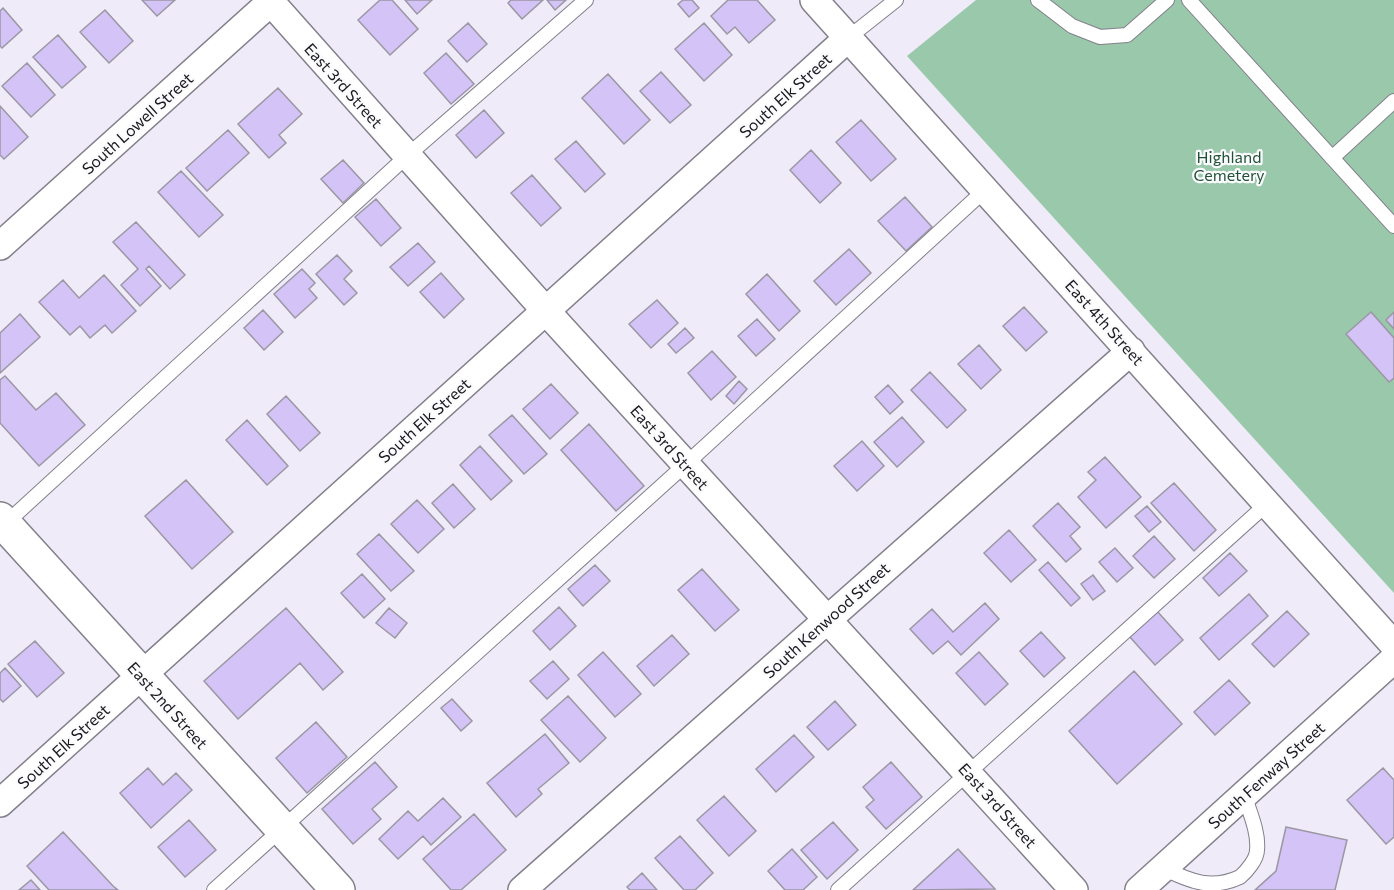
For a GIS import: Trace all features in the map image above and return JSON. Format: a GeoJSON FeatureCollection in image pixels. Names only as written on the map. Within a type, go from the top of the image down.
{"type":"FeatureCollection","features":[{"type":"Feature","properties":{"kind":"main road","name":"East 2nd Street"},"geometry":{"type":"LineString","coordinates":[[2,524],[338,890]]}},
{"type":"Feature","properties":{"kind":"street","name":"East 4th Street"},"geometry":{"type":"LineString","coordinates":[[814,0],[1394,645]]}},
{"type":"Feature","properties":{"kind":"street","name":"East 3rd Street"},"geometry":{"type":"LineString","coordinates":[[271,1],[545,310],[969,772],[1074,890]]}},
{"type":"Feature","properties":{"kind":"street","name":"South Lowell Street"},"geometry":{"type":"LineString","coordinates":[[0,246],[271,1]]}},
{"type":"Feature","properties":{"kind":"street","name":"South Elk Street"},"geometry":{"type":"LineString","coordinates":[[0,803],[848,38]]}},
{"type":"Feature","properties":{"kind":"street","name":"South Kenwood Street"},"geometry":{"type":"LineString","coordinates":[[522,890],[1131,351]]}},
{"type":"Feature","properties":{"kind":"street","name":"South Fenway Street"},"geometry":{"type":"LineString","coordinates":[[1139,890],[1394,659]]}},
{"type":"Feature","properties":{"kind":"lane"},"geometry":{"type":"LineString","coordinates":[[2,524],[407,156],[586,0]]}},
{"type":"Feature","properties":{"kind":"lane"},"geometry":{"type":"LineString","coordinates":[[848,38],[896,0]]}},
{"type":"Feature","properties":{"kind":"lane"},"geometry":{"type":"LineString","coordinates":[[1038,0],[1072,26],[1100,37],[1127,35],[1167,0]]}},
{"type":"Feature","properties":{"kind":"lane"},"geometry":{"type":"LineString","coordinates":[[1189,0],[1394,226]]}},
{"type":"Feature","properties":{"kind":"lane"},"geometry":{"type":"LineString","coordinates":[[1332,158],[1394,101]]}},
{"type":"Feature","properties":{"kind":"lane"},"geometry":{"type":"LineString","coordinates":[[214,890],[686,464],[985,190]]}},
{"type":"Feature","properties":{"kind":"lane"},"geometry":{"type":"LineString","coordinates":[[838,890],[1268,503]]}},
{"type":"Feature","properties":{"kind":"lane"},"geometry":{"type":"LineString","coordinates":[[1163,868],[1200,887],[1216,889],[1231,885],[1247,871],[1258,851],[1255,830],[1244,794]]}},
{"type":"Feature","properties":{"kind":"green space","name":"Highland Cemetery"},"geometry":{"type":"Polygon","coordinates":[[[976,0],[1394,0],[1394,593],[907,56],[976,0]]]}},
{"type":"Feature","properties":{"kind":"building"},"geometry":{"type":"Polygon","coordinates":[[[142,0],[175,0],[157,16],[142,0]]]}},
{"type":"Feature","properties":{"kind":"building"},"geometry":{"type":"Polygon","coordinates":[[[380,0],[392,0],[418,29],[390,55],[358,20],[380,0]]]}},
{"type":"Feature","properties":{"kind":"building"},"geometry":{"type":"Polygon","coordinates":[[[405,0],[432,0],[417,14],[405,0]]]}},
{"type":"Feature","properties":{"kind":"building"},"geometry":{"type":"Polygon","coordinates":[[[511,0],[543,0],[522,19],[508,3],[511,0]]]}},
{"type":"Feature","properties":{"kind":"building"},"geometry":{"type":"Polygon","coordinates":[[[547,0],[566,0],[555,10],[547,0]]]}},
{"type":"Feature","properties":{"kind":"building"},"geometry":{"type":"Polygon","coordinates":[[[683,0],[692,0],[699,8],[689,17],[678,4],[683,0]]]}},
{"type":"Feature","properties":{"kind":"building"},"geometry":{"type":"Polygon","coordinates":[[[728,0],[757,0],[775,20],[749,43],[735,27],[727,34],[711,16],[728,0]]]}},
{"type":"Feature","properties":{"kind":"building"},"geometry":{"type":"Polygon","coordinates":[[[3,8],[22,30],[2,48],[0,46],[0,11],[3,8]]]}},
{"type":"Feature","properties":{"kind":"building"},"geometry":{"type":"Polygon","coordinates":[[[105,10],[133,41],[109,63],[80,32],[105,10]]]}},
{"type":"Feature","properties":{"kind":"building"},"geometry":{"type":"Polygon","coordinates":[[[468,23],[487,44],[467,62],[448,41],[468,23]]]}},
{"type":"Feature","properties":{"kind":"building"},"geometry":{"type":"Polygon","coordinates":[[[704,23],[732,55],[704,81],[675,49],[704,23]]]}},
{"type":"Feature","properties":{"kind":"building"},"geometry":{"type":"Polygon","coordinates":[[[58,35],[86,67],[62,88],[33,57],[58,35]]]}},
{"type":"Feature","properties":{"kind":"building"},"geometry":{"type":"Polygon","coordinates":[[[446,53],[474,84],[451,104],[424,73],[446,53]]]}},
{"type":"Feature","properties":{"kind":"building"},"geometry":{"type":"Polygon","coordinates":[[[27,63],[55,95],[31,117],[2,86],[27,63]]]}},
{"type":"Feature","properties":{"kind":"building"},"geometry":{"type":"Polygon","coordinates":[[[661,72],[691,105],[670,123],[640,91],[661,72]]]}},
{"type":"Feature","properties":{"kind":"building"},"geometry":{"type":"Polygon","coordinates":[[[608,74],[650,120],[624,144],[582,98],[608,74]]]}},
{"type":"Feature","properties":{"kind":"building"},"geometry":{"type":"Polygon","coordinates":[[[278,88],[302,114],[279,135],[286,143],[269,158],[238,124],[278,88]]]}},
{"type":"Feature","properties":{"kind":"building"},"geometry":{"type":"Polygon","coordinates":[[[0,106],[28,137],[4,159],[0,155],[0,106]]]}},
{"type":"Feature","properties":{"kind":"building"},"geometry":{"type":"Polygon","coordinates":[[[484,110],[504,133],[476,158],[456,135],[484,110]]]}},
{"type":"Feature","properties":{"kind":"building"},"geometry":{"type":"Polygon","coordinates":[[[861,120],[896,159],[871,181],[836,142],[861,120]]]}},
{"type":"Feature","properties":{"kind":"building"},"geometry":{"type":"Polygon","coordinates":[[[228,130],[249,153],[207,191],[186,168],[228,130]]]}},
{"type":"Feature","properties":{"kind":"building"},"geometry":{"type":"Polygon","coordinates":[[[576,141],[605,174],[585,192],[555,159],[576,141]]]}},
{"type":"Feature","properties":{"kind":"building"},"geometry":{"type":"Polygon","coordinates":[[[811,150],[841,183],[820,203],[790,170],[811,150]]]}},
{"type":"Feature","properties":{"kind":"building"},"geometry":{"type":"Polygon","coordinates":[[[343,160],[364,183],[343,203],[321,179],[343,160]]]}},
{"type":"Feature","properties":{"kind":"building"},"geometry":{"type":"Polygon","coordinates":[[[181,171],[223,215],[199,237],[158,192],[181,171]]]}},
{"type":"Feature","properties":{"kind":"building"},"geometry":{"type":"Polygon","coordinates":[[[532,175],[561,208],[541,226],[511,193],[532,175]]]}},
{"type":"Feature","properties":{"kind":"building"},"geometry":{"type":"Polygon","coordinates":[[[905,197],[932,227],[906,251],[878,221],[905,197]]]}},
{"type":"Feature","properties":{"kind":"building"},"geometry":{"type":"Polygon","coordinates":[[[376,199],[401,228],[381,246],[355,217],[376,199]]]}},
{"type":"Feature","properties":{"kind":"building"},"geometry":{"type":"Polygon","coordinates":[[[136,222],[185,275],[170,289],[149,266],[146,269],[161,286],[140,306],[121,285],[138,269],[113,242],[136,222]]]}},
{"type":"Feature","properties":{"kind":"building"},"geometry":{"type":"Polygon","coordinates":[[[418,243],[435,262],[408,286],[390,267],[418,243]]]}},
{"type":"Feature","properties":{"kind":"building"},"geometry":{"type":"Polygon","coordinates":[[[849,249],[871,273],[836,305],[814,281],[849,249]]]}},
{"type":"Feature","properties":{"kind":"building"},"geometry":{"type":"Polygon","coordinates":[[[337,255],[352,271],[344,279],[357,293],[344,305],[316,274],[337,255]]]}},
{"type":"Feature","properties":{"kind":"building"},"geometry":{"type":"Polygon","coordinates":[[[302,269],[315,283],[309,289],[317,298],[295,318],[274,294],[302,269]]]}},
{"type":"Feature","properties":{"kind":"building"},"geometry":{"type":"Polygon","coordinates":[[[441,273],[464,299],[444,318],[420,292],[441,273]]]}},
{"type":"Feature","properties":{"kind":"building"},"geometry":{"type":"Polygon","coordinates":[[[767,274],[800,311],[779,331],[746,294],[767,274]]]}},
{"type":"Feature","properties":{"kind":"building"},"geometry":{"type":"Polygon","coordinates":[[[104,275],[136,311],[112,333],[105,325],[90,338],[80,326],[70,335],[39,302],[63,280],[79,298],[104,275]]]}},
{"type":"Feature","properties":{"kind":"building"},"geometry":{"type":"Polygon","coordinates":[[[657,300],[678,323],[651,348],[629,324],[657,300]]]}},
{"type":"Feature","properties":{"kind":"building"},"geometry":{"type":"Polygon","coordinates":[[[1024,307],[1047,332],[1026,351],[1003,326],[1024,307]]]}},
{"type":"Feature","properties":{"kind":"building"},"geometry":{"type":"Polygon","coordinates":[[[263,310],[283,332],[264,350],[244,328],[263,310]]]}},
{"type":"Feature","properties":{"kind":"building"},"geometry":{"type":"Polygon","coordinates":[[[1371,312],[1394,338],[1394,378],[1389,382],[1346,334],[1371,312]]]}},
{"type":"Feature","properties":{"kind":"building"},"geometry":{"type":"Polygon","coordinates":[[[1394,312],[1394,329],[1386,320],[1394,312]]]}},
{"type":"Feature","properties":{"kind":"building"},"geometry":{"type":"Polygon","coordinates":[[[20,314],[40,337],[0,373],[0,333],[20,314]]]}},
{"type":"Feature","properties":{"kind":"building"},"geometry":{"type":"Polygon","coordinates":[[[757,319],[775,339],[756,356],[738,336],[757,319]]]}},
{"type":"Feature","properties":{"kind":"building"},"geometry":{"type":"Polygon","coordinates":[[[685,328],[694,338],[676,353],[668,344],[685,328]]]}},
{"type":"Feature","properties":{"kind":"building"},"geometry":{"type":"Polygon","coordinates":[[[979,345],[1001,370],[981,389],[958,364],[979,345]]]}},
{"type":"Feature","properties":{"kind":"building"},"geometry":{"type":"Polygon","coordinates":[[[712,351],[736,377],[711,400],[688,373],[712,351]]]}},
{"type":"Feature","properties":{"kind":"building"},"geometry":{"type":"Polygon","coordinates":[[[930,372],[966,410],[947,428],[911,390],[930,372]]]}},
{"type":"Feature","properties":{"kind":"building"},"geometry":{"type":"Polygon","coordinates":[[[5,376],[36,410],[56,393],[85,425],[39,466],[0,423],[0,380],[5,376]]]}},
{"type":"Feature","properties":{"kind":"building"},"geometry":{"type":"Polygon","coordinates":[[[739,381],[747,389],[734,404],[726,396],[739,381]]]}},
{"type":"Feature","properties":{"kind":"building"},"geometry":{"type":"Polygon","coordinates":[[[551,384],[578,413],[550,439],[523,409],[551,384]]]}},
{"type":"Feature","properties":{"kind":"building"},"geometry":{"type":"Polygon","coordinates":[[[888,385],[903,402],[890,414],[875,397],[888,385]]]}},
{"type":"Feature","properties":{"kind":"building"},"geometry":{"type":"Polygon","coordinates":[[[286,396],[320,433],[300,451],[267,414],[286,396]]]}},
{"type":"Feature","properties":{"kind":"building"},"geometry":{"type":"Polygon","coordinates":[[[512,415],[547,454],[524,474],[489,435],[512,415]]]}},
{"type":"Feature","properties":{"kind":"building"},"geometry":{"type":"Polygon","coordinates":[[[902,417],[924,442],[897,467],[874,442],[902,417]]]}},
{"type":"Feature","properties":{"kind":"building"},"geometry":{"type":"Polygon","coordinates":[[[247,420],[288,466],[267,485],[226,440],[247,420]]]}},
{"type":"Feature","properties":{"kind":"building"},"geometry":{"type":"Polygon","coordinates":[[[589,424],[644,486],[616,511],[561,450],[589,424]]]}},
{"type":"Feature","properties":{"kind":"building"},"geometry":{"type":"Polygon","coordinates":[[[862,441],[884,466],[857,491],[834,466],[862,441]]]}},
{"type":"Feature","properties":{"kind":"building"},"geometry":{"type":"Polygon","coordinates":[[[480,446],[512,481],[491,500],[460,465],[480,446]]]}},
{"type":"Feature","properties":{"kind":"building"},"geometry":{"type":"Polygon","coordinates":[[[1105,457],[1141,497],[1106,528],[1078,497],[1096,480],[1088,472],[1105,457]]]}},
{"type":"Feature","properties":{"kind":"building"},"geometry":{"type":"Polygon","coordinates":[[[186,480],[233,532],[192,569],[145,516],[186,480]]]}},
{"type":"Feature","properties":{"kind":"building"},"geometry":{"type":"Polygon","coordinates":[[[1174,483],[1216,530],[1194,551],[1151,503],[1174,483]]]}},
{"type":"Feature","properties":{"kind":"building"},"geometry":{"type":"Polygon","coordinates":[[[453,484],[475,509],[454,528],[432,503],[453,484]]]}},
{"type":"Feature","properties":{"kind":"building"},"geometry":{"type":"Polygon","coordinates":[[[417,500],[444,529],[418,553],[391,524],[417,500]]]}},
{"type":"Feature","properties":{"kind":"building"},"geometry":{"type":"Polygon","coordinates":[[[1058,503],[1080,527],[1070,536],[1081,549],[1066,562],[1033,526],[1058,503]]]}},
{"type":"Feature","properties":{"kind":"building"},"geometry":{"type":"Polygon","coordinates":[[[1147,506],[1161,522],[1149,532],[1135,516],[1147,506]]]}},
{"type":"Feature","properties":{"kind":"building"},"geometry":{"type":"Polygon","coordinates":[[[1009,530],[1036,560],[1011,582],[984,553],[1009,530]]]}},
{"type":"Feature","properties":{"kind":"building"},"geometry":{"type":"Polygon","coordinates":[[[379,534],[414,571],[391,591],[357,554],[379,534]]]}},
{"type":"Feature","properties":{"kind":"building"},"geometry":{"type":"Polygon","coordinates":[[[1154,536],[1175,559],[1154,578],[1133,556],[1154,536]]]}},
{"type":"Feature","properties":{"kind":"building"},"geometry":{"type":"Polygon","coordinates":[[[1115,548],[1133,568],[1117,582],[1099,562],[1115,548]]]}},
{"type":"Feature","properties":{"kind":"building"},"geometry":{"type":"Polygon","coordinates":[[[1230,553],[1247,571],[1219,596],[1203,578],[1230,553]]]}},
{"type":"Feature","properties":{"kind":"building"},"geometry":{"type":"Polygon","coordinates":[[[1048,562],[1080,598],[1071,606],[1039,570],[1048,562]]]}},
{"type":"Feature","properties":{"kind":"building"},"geometry":{"type":"Polygon","coordinates":[[[595,565],[610,581],[583,606],[568,589],[595,565]]]}},
{"type":"Feature","properties":{"kind":"building"},"geometry":{"type":"Polygon","coordinates":[[[702,569],[739,610],[715,631],[678,590],[702,569]]]}},
{"type":"Feature","properties":{"kind":"building"},"geometry":{"type":"Polygon","coordinates":[[[362,574],[385,599],[364,618],[341,593],[362,574]]]}},
{"type":"Feature","properties":{"kind":"building"},"geometry":{"type":"Polygon","coordinates":[[[1093,575],[1105,591],[1093,600],[1081,584],[1093,575]]]}},
{"type":"Feature","properties":{"kind":"building"},"geometry":{"type":"Polygon","coordinates":[[[1249,594],[1268,616],[1219,660],[1200,638],[1249,594]]]}},
{"type":"Feature","properties":{"kind":"building"},"geometry":{"type":"Polygon","coordinates":[[[985,603],[999,619],[961,655],[948,641],[933,654],[910,629],[932,609],[953,632],[985,603]]]}},
{"type":"Feature","properties":{"kind":"building"},"geometry":{"type":"Polygon","coordinates":[[[559,607],[576,626],[550,650],[533,631],[559,607]]]}},
{"type":"Feature","properties":{"kind":"building"},"geometry":{"type":"Polygon","coordinates":[[[286,608],[343,672],[323,690],[300,663],[238,719],[204,681],[286,608]]]}},
{"type":"Feature","properties":{"kind":"building"},"geometry":{"type":"Polygon","coordinates":[[[389,608],[407,623],[395,638],[376,623],[389,608]]]}},
{"type":"Feature","properties":{"kind":"building"},"geometry":{"type":"Polygon","coordinates":[[[1157,611],[1183,640],[1155,665],[1129,636],[1157,611]]]}},
{"type":"Feature","properties":{"kind":"building"},"geometry":{"type":"Polygon","coordinates":[[[1287,611],[1309,634],[1274,667],[1252,644],[1287,611]]]}},
{"type":"Feature","properties":{"kind":"building"},"geometry":{"type":"Polygon","coordinates":[[[1041,632],[1065,658],[1044,677],[1020,651],[1041,632]]]}},
{"type":"Feature","properties":{"kind":"building"},"geometry":{"type":"Polygon","coordinates":[[[672,635],[689,654],[654,686],[637,666],[672,635]]]}},
{"type":"Feature","properties":{"kind":"building"},"geometry":{"type":"Polygon","coordinates":[[[35,641],[64,673],[37,697],[8,664],[35,641]]]}},
{"type":"Feature","properties":{"kind":"building"},"geometry":{"type":"Polygon","coordinates":[[[603,652],[641,694],[615,717],[578,675],[603,652]]]}},
{"type":"Feature","properties":{"kind":"building"},"geometry":{"type":"Polygon","coordinates":[[[979,652],[1008,684],[985,705],[956,673],[979,652]]]}},
{"type":"Feature","properties":{"kind":"building"},"geometry":{"type":"Polygon","coordinates":[[[553,661],[569,679],[547,699],[530,681],[553,661]]]}},
{"type":"Feature","properties":{"kind":"building"},"geometry":{"type":"Polygon","coordinates":[[[5,668],[21,686],[3,702],[0,699],[0,673],[5,668]]]}},
{"type":"Feature","properties":{"kind":"building"},"geometry":{"type":"Polygon","coordinates":[[[1134,671],[1182,724],[1117,784],[1069,731],[1134,671]]]}},
{"type":"Feature","properties":{"kind":"building"},"geometry":{"type":"Polygon","coordinates":[[[1229,680],[1250,703],[1215,735],[1194,712],[1229,680]]]}},
{"type":"Feature","properties":{"kind":"building"},"geometry":{"type":"Polygon","coordinates":[[[568,696],[606,738],[580,762],[541,720],[568,696]]]}},
{"type":"Feature","properties":{"kind":"building"},"geometry":{"type":"Polygon","coordinates":[[[452,699],[472,721],[461,731],[441,708],[452,699]]]}},
{"type":"Feature","properties":{"kind":"building"},"geometry":{"type":"Polygon","coordinates":[[[835,701],[856,725],[828,750],[807,727],[835,701]]]}},
{"type":"Feature","properties":{"kind":"building"},"geometry":{"type":"Polygon","coordinates":[[[316,722],[347,757],[307,793],[276,758],[316,722]]]}},
{"type":"Feature","properties":{"kind":"building"},"geometry":{"type":"Polygon","coordinates":[[[545,734],[569,763],[538,789],[542,794],[516,817],[487,783],[545,734]]]}},
{"type":"Feature","properties":{"kind":"building"},"geometry":{"type":"Polygon","coordinates":[[[794,735],[814,757],[776,792],[756,769],[794,735]]]}},
{"type":"Feature","properties":{"kind":"building"},"geometry":{"type":"Polygon","coordinates":[[[375,762],[397,787],[372,809],[381,819],[353,844],[322,809],[375,762]]]}},
{"type":"Feature","properties":{"kind":"building"},"geometry":{"type":"Polygon","coordinates":[[[891,762],[922,797],[886,829],[866,807],[874,800],[863,787],[891,762]]]}},
{"type":"Feature","properties":{"kind":"building"},"geometry":{"type":"Polygon","coordinates":[[[148,768],[163,785],[176,773],[192,790],[151,828],[120,793],[148,768]]]}},
{"type":"Feature","properties":{"kind":"building"},"geometry":{"type":"Polygon","coordinates":[[[1383,768],[1394,780],[1394,837],[1386,844],[1347,800],[1383,768]]]}},
{"type":"Feature","properties":{"kind":"building"},"geometry":{"type":"Polygon","coordinates":[[[724,796],[756,831],[729,856],[697,820],[724,796]]]}},
{"type":"Feature","properties":{"kind":"building"},"geometry":{"type":"Polygon","coordinates":[[[443,798],[461,817],[431,845],[423,836],[398,859],[379,839],[408,811],[418,821],[443,798]]]}},
{"type":"Feature","properties":{"kind":"building"},"geometry":{"type":"Polygon","coordinates":[[[474,814],[506,850],[461,890],[451,890],[423,859],[474,814]]]}},
{"type":"Feature","properties":{"kind":"building"},"geometry":{"type":"Polygon","coordinates":[[[189,820],[216,850],[185,877],[158,847],[189,820]]]}},
{"type":"Feature","properties":{"kind":"building"},"geometry":{"type":"Polygon","coordinates":[[[833,822],[858,850],[827,879],[801,850],[833,822]]]}},
{"type":"Feature","properties":{"kind":"building"},"geometry":{"type":"Polygon","coordinates":[[[1286,827],[1347,840],[1335,890],[1255,890],[1276,871],[1286,827]]]}},
{"type":"Feature","properties":{"kind":"building"},"geometry":{"type":"Polygon","coordinates":[[[63,832],[118,890],[49,890],[27,866],[63,832]]]}},
{"type":"Feature","properties":{"kind":"building"},"geometry":{"type":"Polygon","coordinates":[[[680,836],[713,873],[695,890],[684,890],[655,858],[680,836]]]}},
{"type":"Feature","properties":{"kind":"building"},"geometry":{"type":"Polygon","coordinates":[[[792,849],[817,877],[803,890],[785,890],[768,871],[792,849]]]}},
{"type":"Feature","properties":{"kind":"building"},"geometry":{"type":"Polygon","coordinates":[[[958,849],[995,889],[913,890],[958,849]]]}},
{"type":"Feature","properties":{"kind":"building"},"geometry":{"type":"Polygon","coordinates":[[[642,873],[657,890],[630,890],[627,887],[642,873]]]}},
{"type":"Feature","properties":{"kind":"building"},"geometry":{"type":"Polygon","coordinates":[[[31,880],[40,890],[19,890],[31,880]]]}}]}
